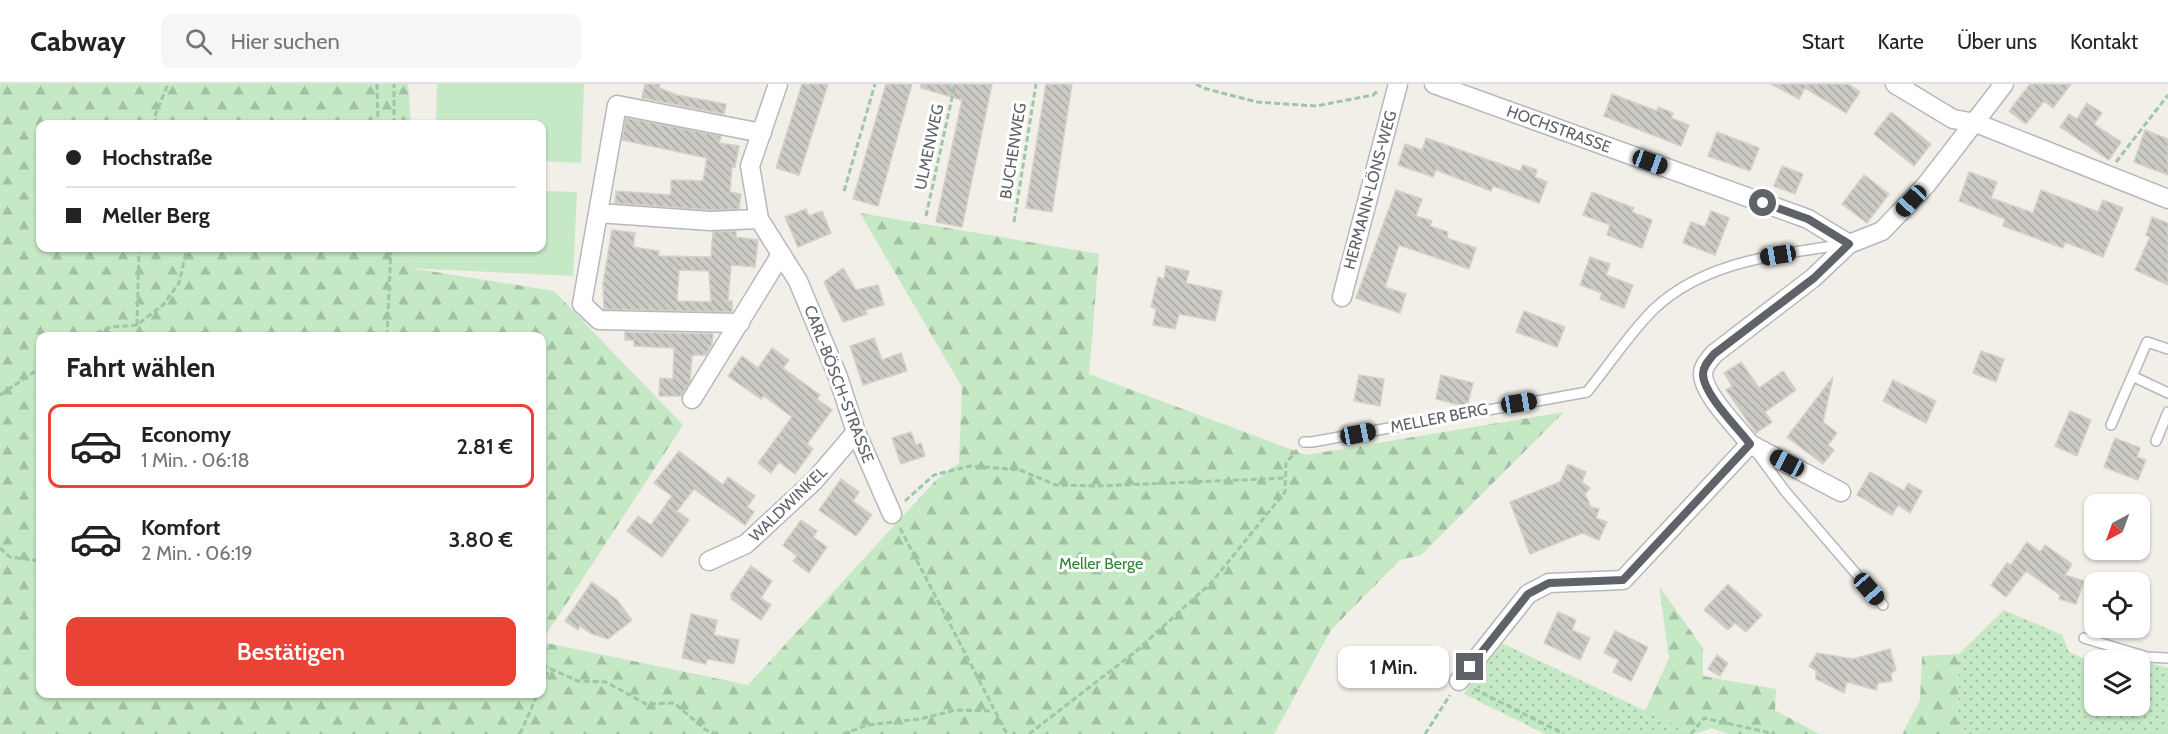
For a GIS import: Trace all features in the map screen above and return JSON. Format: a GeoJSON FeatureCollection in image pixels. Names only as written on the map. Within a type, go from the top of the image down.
{"type":"FeatureCollection","features":[{"type":"Feature","properties":{"kind":"street","name":"CARL-BÖSCH-STRASSE"},"geometry":{"type":"LineString","coordinates":[[778,84],[750,166],[759,219],[780,256],[798,281],[821,334],[856,432],[892,514]]}},
{"type":"Feature","properties":{"kind":"street","name":"HERMANN-LÖNS-WEG"},"geometry":{"type":"LineString","coordinates":[[1342,297],[1398,84]]}},
{"type":"Feature","properties":{"kind":"street","name":"HOCHSTRASSE"},"geometry":{"type":"LineString","coordinates":[[1434,84],[1808,219],[1849,244]]}},
{"type":"Feature","properties":{"kind":"street"},"geometry":{"type":"LineString","coordinates":[[1895,84],[1953,119],[1976,123],[2168,200]]}},
{"type":"Feature","properties":{"kind":"street"},"geometry":{"type":"LineString","coordinates":[[1841,492],[1750,444],[1706,388],[1703,375],[1705,364],[1714,354],[1814,278],[1849,244],[1882,231],[1926,185],[2004,84]]}},
{"type":"Feature","properties":{"kind":"street"},"geometry":{"type":"LineString","coordinates":[[740,323],[599,320],[582,304],[616,105],[762,133]]}},
{"type":"Feature","properties":{"kind":"street"},"geometry":{"type":"LineString","coordinates":[[598,213],[710,221],[759,219]]}},
{"type":"Feature","properties":{"kind":"street"},"geometry":{"type":"LineString","coordinates":[[692,399],[780,256]]}},
{"type":"Feature","properties":{"kind":"street","name":"WALDWINKEL"},"geometry":{"type":"LineString","coordinates":[[709,561],[746,544],[814,481],[856,432]]}},
{"type":"Feature","properties":{"kind":"street"},"geometry":{"type":"LineString","coordinates":[[1459,681],[1528,594],[1549,583],[1623,580],[1750,444]]}},
{"type":"Feature","properties":{"kind":"lane","name":"MELLER BERG"},"geometry":{"type":"LineString","coordinates":[[1304,442],[1587,392],[1654,309],[1698,278],[1754,258],[1849,244]]}},
{"type":"Feature","properties":{"kind":"lane"},"geometry":{"type":"LineString","coordinates":[[2111,425],[2147,342],[2168,349]]}},
{"type":"Feature","properties":{"kind":"lane"},"geometry":{"type":"LineString","coordinates":[[2132,376],[2168,393]]}},
{"type":"Feature","properties":{"kind":"lane"},"geometry":{"type":"LineString","coordinates":[[2156,441],[2168,412]]}},
{"type":"Feature","properties":{"kind":"lane"},"geometry":{"type":"LineString","coordinates":[[1750,444],[1785,490],[1883,605]]}},
{"type":"Feature","properties":{"kind":"lane"},"geometry":{"type":"LineString","coordinates":[[2084,638],[2147,657],[2168,658]]}},
{"type":"Feature","properties":{"kind":"path"},"geometry":{"type":"LineString","coordinates":[[154,118],[168,84]]}},
{"type":"Feature","properties":{"kind":"path"},"geometry":{"type":"LineString","coordinates":[[377,84],[378,120]]}},
{"type":"Feature","properties":{"kind":"path"},"geometry":{"type":"LineString","coordinates":[[394,84],[394,120]]}},
{"type":"Feature","properties":{"kind":"path"},"geometry":{"type":"LineString","coordinates":[[844,192],[875,84]]}},
{"type":"Feature","properties":{"kind":"path","name":"ULMENWEG"},"geometry":{"type":"LineString","coordinates":[[926,216],[955,84]]}},
{"type":"Feature","properties":{"kind":"path","name":"BUCHENWEG"},"geometry":{"type":"LineString","coordinates":[[1014,222],[1036,84]]}},
{"type":"Feature","properties":{"kind":"path"},"geometry":{"type":"LineString","coordinates":[[1196,84],[1203,88],[1257,102],[1316,106],[1373,95],[1380,89]]}},
{"type":"Feature","properties":{"kind":"path"},"geometry":{"type":"LineString","coordinates":[[2106,174],[2168,95]]}},
{"type":"Feature","properties":{"kind":"path"},"geometry":{"type":"LineString","coordinates":[[137,325],[139,252]]}},
{"type":"Feature","properties":{"kind":"path"},"geometry":{"type":"LineString","coordinates":[[98,332],[111,327],[137,325],[163,305],[179,283],[186,252]]}},
{"type":"Feature","properties":{"kind":"path"},"geometry":{"type":"LineString","coordinates":[[387,332],[391,252]]}},
{"type":"Feature","properties":{"kind":"path"},"geometry":{"type":"LineString","coordinates":[[0,395],[36,371]]}},
{"type":"Feature","properties":{"kind":"path"},"geometry":{"type":"LineString","coordinates":[[1029,734],[1135,652],[1211,583],[1271,513],[1285,492],[1286,463],[1304,442]]}},
{"type":"Feature","properties":{"kind":"path"},"geometry":{"type":"LineString","coordinates":[[1006,734],[992,711],[892,514],[934,475],[970,466],[1020,470],[1056,485],[1099,486],[1286,478]]}},
{"type":"Feature","properties":{"kind":"path"},"geometry":{"type":"LineString","coordinates":[[0,548],[10,557],[36,560]]}},
{"type":"Feature","properties":{"kind":"path"},"geometry":{"type":"LineString","coordinates":[[546,667],[578,681],[606,682],[646,704],[674,703],[706,730],[716,734]]}},
{"type":"Feature","properties":{"kind":"path"},"geometry":{"type":"LineString","coordinates":[[546,676],[549,669]]}},
{"type":"Feature","properties":{"kind":"path"},"geometry":{"type":"LineString","coordinates":[[1425,734],[1459,681],[1564,734]]}},
{"type":"Feature","properties":{"kind":"path"},"geometry":{"type":"LineString","coordinates":[[520,734],[536,698]]}},
{"type":"Feature","properties":{"kind":"path"},"geometry":{"type":"LineString","coordinates":[[843,734],[867,725],[920,719],[956,710],[992,711]]}},
{"type":"Feature","properties":{"kind":"path"},"geometry":{"type":"LineString","coordinates":[[1691,734],[1704,718],[1775,734]]}},
{"type":"Feature","properties":{"kind":"green space","name":"Meller Berge"},"geometry":{"type":"Polygon","coordinates":[[[0,84],[408,84],[411,120],[36,120],[36,252],[412,252],[411,268],[554,291],[683,425],[546,635],[546,332],[36,332],[36,698],[546,698],[546,643],[748,685],[936,480],[959,463],[962,387],[860,213],[1099,254],[1089,374],[1306,455],[1564,412],[1421,555],[1400,560],[1331,630],[1274,734],[0,734],[0,84]]]}},
{"type":"Feature","properties":{"kind":"green space"},"geometry":{"type":"Polygon","coordinates":[[[437,84],[584,84],[581,163],[546,161],[546,120],[436,120],[437,84]]]}},
{"type":"Feature","properties":{"kind":"green space"},"geometry":{"type":"Polygon","coordinates":[[[546,191],[577,192],[573,276],[411,268],[412,252],[546,252],[546,191]]]}},
{"type":"Feature","properties":{"kind":"green space"},"geometry":{"type":"Polygon","coordinates":[[[1659,586],[1703,648],[1703,676],[1776,689],[1775,710],[1819,734],[1728,734],[1712,728],[1695,734],[1645,711],[1669,658],[1659,586]]]}},
{"type":"Feature","properties":{"kind":"green space"},"geometry":{"type":"Polygon","coordinates":[[[2004,610],[2062,635],[2069,652],[2084,659],[2084,716],[2150,716],[2150,664],[2168,668],[2168,734],[1973,734],[1958,726],[1959,654],[2004,610]]]}},
{"type":"Feature","properties":{"kind":"green space"},"geometry":{"type":"Polygon","coordinates":[[[1497,641],[1695,734],[1545,734],[1464,694],[1497,641]]]}},
{"type":"Feature","properties":{"kind":"green space"},"geometry":{"type":"Polygon","coordinates":[[[1959,654],[1958,726],[1973,734],[1902,734],[1920,700],[1922,656],[1959,654]]]}},
{"type":"Feature","properties":{"kind":"building"},"geometry":{"type":"Polygon","coordinates":[[[645,84],[660,84],[659,88],[677,95],[726,104],[724,114],[642,98],[645,84]]]}},
{"type":"Feature","properties":{"kind":"building"},"geometry":{"type":"Polygon","coordinates":[[[802,84],[828,84],[799,175],[776,168],[802,84]]]}},
{"type":"Feature","properties":{"kind":"building"},"geometry":{"type":"Polygon","coordinates":[[[886,84],[912,84],[878,206],[853,199],[886,84]]]}},
{"type":"Feature","properties":{"kind":"building"},"geometry":{"type":"Polygon","coordinates":[[[921,84],[992,84],[962,227],[936,222],[962,100],[921,88],[921,84]]]}},
{"type":"Feature","properties":{"kind":"building"},"geometry":{"type":"Polygon","coordinates":[[[1046,84],[1072,84],[1052,212],[1026,208],[1046,84]]]}},
{"type":"Feature","properties":{"kind":"building"},"geometry":{"type":"Polygon","coordinates":[[[1771,84],[1848,84],[1860,92],[1846,113],[1805,88],[1799,99],[1771,84]]]}},
{"type":"Feature","properties":{"kind":"building"},"geometry":{"type":"Polygon","coordinates":[[[2030,84],[2071,84],[2053,108],[2044,101],[2026,124],[2009,111],[2030,84]]]}},
{"type":"Feature","properties":{"kind":"building"},"geometry":{"type":"Polygon","coordinates":[[[1612,94],[1657,111],[1658,107],[1673,113],[1671,118],[1689,125],[1681,146],[1604,116],[1612,94]]]}},
{"type":"Feature","properties":{"kind":"building"},"geometry":{"type":"Polygon","coordinates":[[[2087,103],[2102,113],[2094,124],[2121,142],[2109,160],[2060,127],[2069,114],[2077,119],[2087,103]]]}},
{"type":"Feature","properties":{"kind":"building"},"geometry":{"type":"Polygon","coordinates":[[[1891,112],[1931,144],[1914,166],[1874,134],[1891,112]]]}},
{"type":"Feature","properties":{"kind":"building"},"geometry":{"type":"Polygon","coordinates":[[[626,118],[721,136],[719,143],[739,146],[735,167],[732,166],[730,192],[741,194],[739,209],[710,210],[615,203],[616,191],[671,195],[671,180],[703,181],[707,158],[622,140],[626,118]]]}},
{"type":"Feature","properties":{"kind":"building"},"geometry":{"type":"Polygon","coordinates":[[[2145,130],[2168,139],[2168,175],[2134,162],[2145,130]]]}},
{"type":"Feature","properties":{"kind":"building"},"geometry":{"type":"Polygon","coordinates":[[[1717,132],[1759,148],[1750,171],[1708,156],[1717,132]]]}},
{"type":"Feature","properties":{"kind":"building"},"geometry":{"type":"Polygon","coordinates":[[[1426,138],[1520,171],[1523,165],[1537,170],[1535,177],[1547,182],[1539,203],[1493,186],[1491,191],[1436,170],[1433,177],[1398,165],[1405,144],[1422,150],[1426,138]]]}},
{"type":"Feature","properties":{"kind":"building"},"geometry":{"type":"Polygon","coordinates":[[[1782,166],[1803,174],[1795,194],[1774,186],[1782,166]]]}},
{"type":"Feature","properties":{"kind":"building"},"geometry":{"type":"Polygon","coordinates":[[[1969,172],[1997,182],[1991,198],[2033,213],[2041,190],[2098,212],[2103,200],[2123,208],[2103,257],[2065,242],[2063,248],[2003,226],[2005,219],[1959,201],[1969,172]]]}},
{"type":"Feature","properties":{"kind":"building"},"geometry":{"type":"Polygon","coordinates":[[[1864,175],[1889,194],[1867,223],[1842,204],[1864,175]]]}},
{"type":"Feature","properties":{"kind":"building"},"geometry":{"type":"Polygon","coordinates":[[[1396,190],[1422,199],[1416,216],[1432,221],[1430,226],[1448,232],[1447,238],[1476,248],[1469,269],[1399,245],[1385,287],[1406,294],[1400,313],[1356,298],[1396,190]]]}},
{"type":"Feature","properties":{"kind":"building"},"geometry":{"type":"Polygon","coordinates":[[[1592,192],[1634,208],[1632,212],[1652,220],[1642,248],[1607,235],[1610,225],[1583,215],[1592,192]]]}},
{"type":"Feature","properties":{"kind":"building"},"geometry":{"type":"Polygon","coordinates":[[[806,209],[809,216],[822,211],[831,233],[798,247],[785,217],[806,209]]]}},
{"type":"Feature","properties":{"kind":"building"},"geometry":{"type":"Polygon","coordinates":[[[1711,211],[1729,218],[1715,255],[1683,243],[1691,222],[1705,227],[1711,211]]]}},
{"type":"Feature","properties":{"kind":"building"},"geometry":{"type":"Polygon","coordinates":[[[2152,217],[2168,223],[2168,285],[2135,270],[2150,237],[2146,235],[2152,217]]]}},
{"type":"Feature","properties":{"kind":"building"},"geometry":{"type":"Polygon","coordinates":[[[612,230],[635,233],[633,247],[659,251],[658,256],[711,257],[713,232],[736,231],[736,237],[758,240],[755,267],[731,265],[728,301],[732,301],[732,312],[604,309],[603,284],[612,230]],[[679,270],[677,301],[711,302],[709,271],[679,270]]]}},
{"type":"Feature","properties":{"kind":"building"},"geometry":{"type":"Polygon","coordinates":[[[1590,257],[1610,264],[1606,275],[1633,285],[1624,308],[1600,299],[1602,293],[1580,285],[1590,257]]]}},
{"type":"Feature","properties":{"kind":"building"},"geometry":{"type":"Polygon","coordinates":[[[1166,266],[1189,271],[1186,283],[1222,291],[1215,321],[1179,314],[1175,329],[1153,325],[1156,309],[1151,307],[1158,277],[1164,279],[1166,266]]]}},
{"type":"Feature","properties":{"kind":"building"},"geometry":{"type":"Polygon","coordinates":[[[843,268],[856,290],[878,285],[884,305],[865,310],[867,314],[843,322],[824,282],[843,268]]]}},
{"type":"Feature","properties":{"kind":"building"},"geometry":{"type":"Polygon","coordinates":[[[1524,311],[1565,327],[1557,347],[1516,332],[1524,311]]]}},
{"type":"Feature","properties":{"kind":"building"},"geometry":{"type":"Polygon","coordinates":[[[625,332],[713,334],[712,344],[706,355],[692,355],[690,382],[681,396],[659,396],[660,378],[673,379],[674,348],[634,346],[634,340],[625,340],[625,332]]]}},
{"type":"Feature","properties":{"kind":"building"},"geometry":{"type":"Polygon","coordinates":[[[874,338],[882,360],[901,353],[907,371],[863,385],[850,346],[874,338]]]}},
{"type":"Feature","properties":{"kind":"building"},"geometry":{"type":"Polygon","coordinates":[[[772,348],[789,360],[783,368],[820,395],[817,399],[832,410],[807,444],[813,449],[795,474],[779,462],[771,473],[758,463],[792,417],[764,396],[761,399],[728,376],[742,356],[758,368],[772,348]]]}},
{"type":"Feature","properties":{"kind":"building"},"geometry":{"type":"Polygon","coordinates":[[[1981,351],[2004,359],[1996,382],[1973,373],[1981,351]]]}},
{"type":"Feature","properties":{"kind":"building"},"geometry":{"type":"Polygon","coordinates":[[[1741,362],[1759,388],[1783,371],[1796,390],[1765,412],[1772,422],[1756,433],[1726,390],[1732,386],[1724,373],[1741,362]]]}},
{"type":"Feature","properties":{"kind":"building"},"geometry":{"type":"Polygon","coordinates":[[[1359,375],[1384,379],[1380,406],[1354,401],[1359,375]]]}},
{"type":"Feature","properties":{"kind":"building"},"geometry":{"type":"Polygon","coordinates":[[[1441,375],[1473,383],[1467,407],[1436,399],[1441,375]]]}},
{"type":"Feature","properties":{"kind":"building"},"geometry":{"type":"Polygon","coordinates":[[[1833,377],[1823,422],[1837,433],[1828,445],[1834,450],[1823,464],[1787,437],[1833,377]]]}},
{"type":"Feature","properties":{"kind":"building"},"geometry":{"type":"Polygon","coordinates":[[[1893,380],[1936,401],[1926,423],[1883,401],[1893,380]]]}},
{"type":"Feature","properties":{"kind":"building"},"geometry":{"type":"Polygon","coordinates":[[[2070,411],[2091,420],[2077,456],[2055,446],[2070,411]]]}},
{"type":"Feature","properties":{"kind":"building"},"geometry":{"type":"Polygon","coordinates":[[[911,432],[916,445],[921,443],[925,456],[901,464],[892,438],[911,432]]]}},
{"type":"Feature","properties":{"kind":"building"},"geometry":{"type":"Polygon","coordinates":[[[2115,438],[2140,448],[2137,457],[2146,460],[2138,480],[2104,467],[2115,438]]]}},
{"type":"Feature","properties":{"kind":"building"},"geometry":{"type":"Polygon","coordinates":[[[679,451],[723,485],[728,477],[755,496],[747,507],[754,512],[745,525],[694,489],[677,511],[689,520],[662,557],[627,531],[638,516],[651,525],[672,496],[654,483],[679,451]]]}},
{"type":"Feature","properties":{"kind":"building"},"geometry":{"type":"Polygon","coordinates":[[[1568,464],[1586,472],[1582,482],[1590,488],[1585,494],[1591,507],[1599,509],[1596,518],[1607,522],[1599,540],[1582,533],[1530,554],[1510,502],[1560,482],[1568,464]]]}},
{"type":"Feature","properties":{"kind":"building"},"geometry":{"type":"Polygon","coordinates":[[[1870,472],[1904,491],[1908,483],[1922,491],[1910,513],[1898,505],[1892,515],[1857,495],[1870,472]]]}},
{"type":"Feature","properties":{"kind":"building"},"geometry":{"type":"Polygon","coordinates":[[[841,479],[859,492],[853,501],[872,515],[856,536],[819,510],[841,479]]]}},
{"type":"Feature","properties":{"kind":"building"},"geometry":{"type":"Polygon","coordinates":[[[801,520],[817,531],[813,537],[827,547],[809,573],[793,561],[797,556],[783,545],[801,520]]]}},
{"type":"Feature","properties":{"kind":"building"},"geometry":{"type":"Polygon","coordinates":[[[2027,542],[2040,552],[2045,545],[2072,564],[2065,575],[2084,581],[2076,604],[2059,599],[2060,595],[2026,571],[2006,597],[1991,585],[2007,563],[2011,565],[2027,542]]]}},
{"type":"Feature","properties":{"kind":"building"},"geometry":{"type":"Polygon","coordinates":[[[751,566],[772,581],[761,598],[771,605],[761,620],[731,599],[731,594],[751,566]]]}},
{"type":"Feature","properties":{"kind":"building"},"geometry":{"type":"Polygon","coordinates":[[[592,582],[617,600],[632,620],[608,639],[592,634],[580,626],[578,630],[565,621],[592,582]]]}},
{"type":"Feature","properties":{"kind":"building"},"geometry":{"type":"Polygon","coordinates":[[[1728,584],[1762,615],[1746,632],[1735,623],[1728,630],[1704,610],[1728,584]]]}},
{"type":"Feature","properties":{"kind":"building"},"geometry":{"type":"Polygon","coordinates":[[[1558,612],[1576,620],[1572,630],[1590,638],[1580,660],[1544,643],[1558,612]]]}},
{"type":"Feature","properties":{"kind":"building"},"geometry":{"type":"Polygon","coordinates":[[[691,614],[717,620],[714,635],[739,640],[734,664],[707,659],[706,664],[682,658],[691,614]]]}},
{"type":"Feature","properties":{"kind":"building"},"geometry":{"type":"Polygon","coordinates":[[[1615,631],[1648,647],[1631,681],[1613,672],[1619,660],[1604,653],[1615,631]]]}},
{"type":"Feature","properties":{"kind":"building"},"geometry":{"type":"Polygon","coordinates":[[[1890,649],[1896,670],[1891,673],[1892,681],[1878,683],[1876,690],[1847,682],[1844,693],[1816,679],[1816,671],[1809,666],[1817,653],[1853,659],[1890,649]]]}},
{"type":"Feature","properties":{"kind":"building"},"geometry":{"type":"Polygon","coordinates":[[[1717,655],[1728,663],[1720,676],[1708,669],[1717,655]]]}},
{"type":"Feature","properties":{"kind":"route"},"geometry":{"type":"LineString","coordinates":[[1470,667],[1528,594],[1549,583],[1623,580],[1750,444],[1706,388],[1703,375],[1705,364],[1714,354],[1814,278],[1849,244],[1808,219],[1763,203]]}}]}
